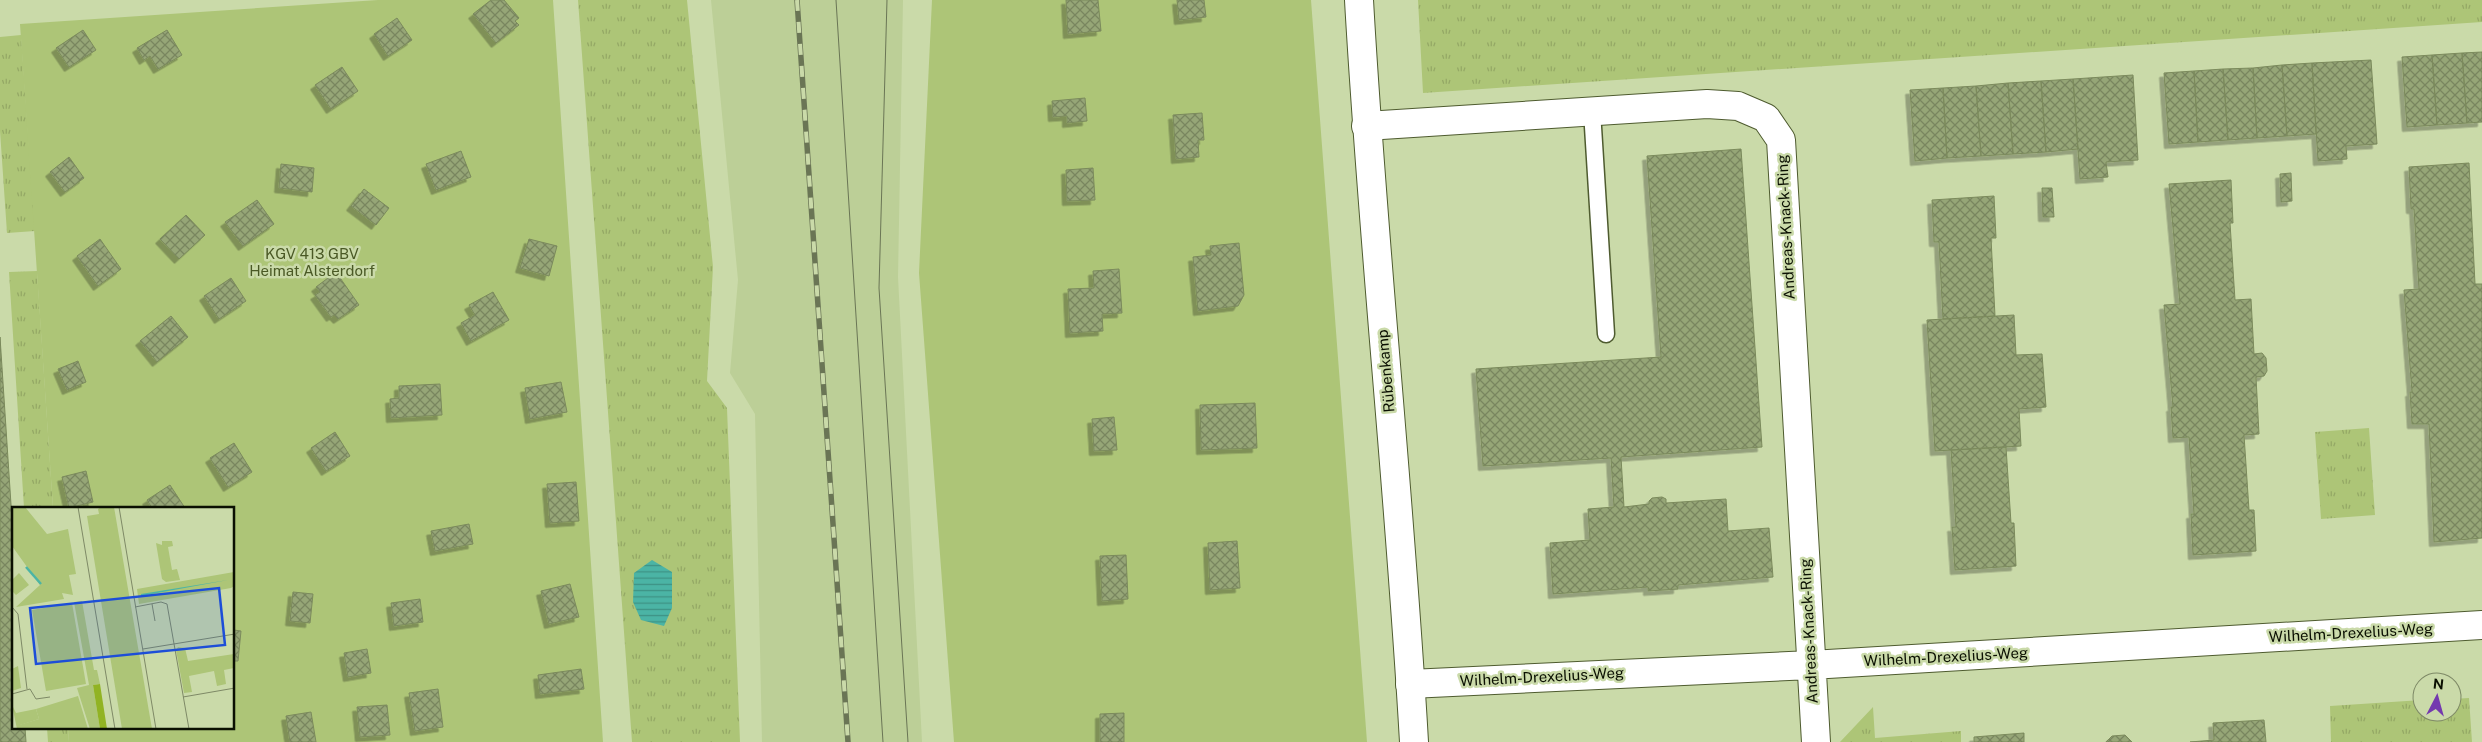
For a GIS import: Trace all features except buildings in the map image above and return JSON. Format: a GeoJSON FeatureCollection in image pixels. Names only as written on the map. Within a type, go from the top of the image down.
{"type":"FeatureCollection","features":[{"type":"Feature","properties":{"kind":"street","name":"Rübenkamp"},"geometry":{"type":"LineString","coordinates":[[1359,0],[1366,126],[1414,742]]}},
{"type":"Feature","properties":{"kind":"street","name":"Andreas-Knack-Ring"},"geometry":{"type":"LineString","coordinates":[[1366,126],[1706,104],[1738,106],[1766,118],[1781,140],[1816,742]]}},
{"type":"Feature","properties":{"kind":"street","name":"Wilhelm-Drexelius-Weg"},"geometry":{"type":"LineString","coordinates":[[1410,684],[1811,665],[2482,625]]}},
{"type":"Feature","properties":{"kind":"lane"},"geometry":{"type":"LineString","coordinates":[[1592,111],[1606,334]]}},
{"type":"Feature","properties":{"kind":"shaded area"},"geometry":{"type":"Polygon","coordinates":[[[711,0],[903,0],[898,277],[922,742],[762,742],[755,414],[730,373],[738,280],[711,0]]]}},
{"type":"Feature","properties":{"kind":"green space","name":"KGV 413 GBV Heimat Alsterdorf"},"geometry":{"type":"Polygon","coordinates":[[[378,0],[553,0],[603,742],[69,742],[68,730],[235,730],[235,507],[53,507],[20,24],[378,0]]]}},
{"type":"Feature","properties":{"kind":"green space"},"geometry":{"type":"Polygon","coordinates":[[[578,0],[687,0],[713,267],[707,381],[727,408],[740,742],[632,742],[578,0]]]}},
{"type":"Feature","properties":{"kind":"green space"},"geometry":{"type":"Polygon","coordinates":[[[932,0],[1311,0],[1367,742],[954,742],[919,273],[932,0]]]}},
{"type":"Feature","properties":{"kind":"green space"},"geometry":{"type":"Polygon","coordinates":[[[1418,0],[2482,0],[2482,22],[1423,93],[1418,0]]]}},
{"type":"Feature","properties":{"kind":"green space"},"geometry":{"type":"Polygon","coordinates":[[[21,35],[35,231],[7,233],[0,131],[0,37],[21,35]]]}},
{"type":"Feature","properties":{"kind":"green space"},"geometry":{"type":"Polygon","coordinates":[[[37,271],[53,507],[24,507],[9,272],[37,271]]]}},
{"type":"Feature","properties":{"kind":"green space"},"geometry":{"type":"Polygon","coordinates":[[[2369,428],[2375,515],[2321,519],[2315,432],[2369,428]]]}},
{"type":"Feature","properties":{"kind":"green space"},"geometry":{"type":"Polygon","coordinates":[[[2462,698],[2469,698],[2472,742],[2331,742],[2330,706],[2412,701],[2412,722],[2462,722],[2462,698]]]}},
{"type":"Feature","properties":{"kind":"green space"},"geometry":{"type":"Polygon","coordinates":[[[1873,707],[1875,738],[1961,731],[1961,742],[1840,742],[1873,707]]]}},
{"type":"Feature","properties":{"kind":"green space"},"geometry":{"type":"Polygon","coordinates":[[[47,730],[68,730],[69,742],[48,742],[47,730]]]}},
{"type":"Feature","properties":{"kind":"water"},"geometry":{"type":"Polygon","coordinates":[[[652,560],[672,572],[672,608],[664,626],[641,620],[633,602],[634,573],[652,560]]]}},
{"type":"Feature","properties":{"kind":"tram line"},"geometry":{"type":"LineString","coordinates":[[836,0],[883,742]]}},
{"type":"Feature","properties":{"kind":"tram line"},"geometry":{"type":"LineString","coordinates":[[887,0],[879,288],[908,742]]}},
{"type":"Feature","properties":{"kind":"railway"},"geometry":{"type":"LineString","coordinates":[[797,0],[848,742]]}}]}
